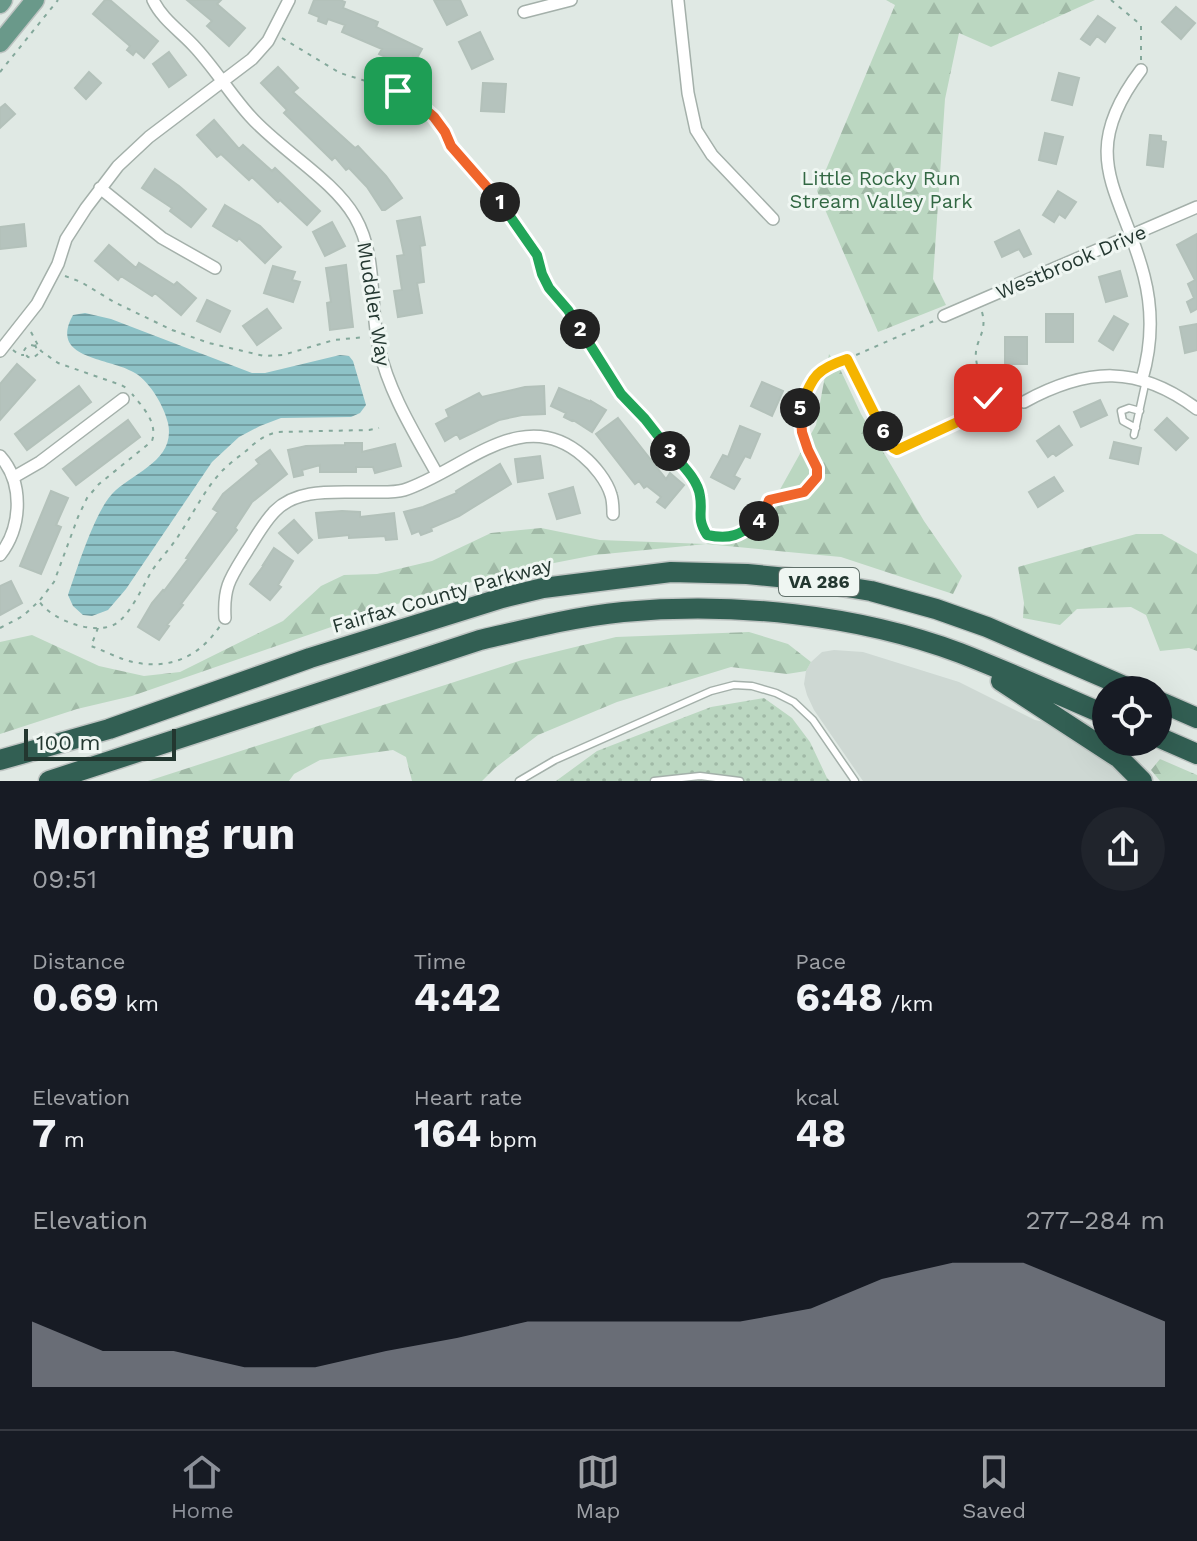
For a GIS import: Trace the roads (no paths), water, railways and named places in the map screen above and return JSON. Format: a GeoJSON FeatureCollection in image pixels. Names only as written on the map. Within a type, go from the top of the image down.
{"type":"FeatureCollection","features":[{"type":"Feature","properties":{"kind":"highway","name":"Fairfax County Parkway"},"geometry":{"type":"LineString","coordinates":[[0,760],[109,729],[310,658],[488,602],[543,588],[671,572],[747,574],[871,591],[987,627],[1101,676]]}},
{"type":"Feature","properties":{"kind":"highway","name":"VA 286"},"geometry":{"type":"LineString","coordinates":[[49,781],[480,640],[553,622],[623,612],[703,609],[759,611],[843,621],[958,653],[1092,709]]}},
{"type":"Feature","properties":{"kind":"highway"},"geometry":{"type":"LineString","coordinates":[[958,653],[1119,758],[1142,781]]}},
{"type":"Feature","properties":{"kind":"highway"},"geometry":{"type":"LineString","coordinates":[[1172,707],[1197,718]]}},
{"type":"Feature","properties":{"kind":"highway"},"geometry":{"type":"LineString","coordinates":[[1172,743],[1197,754]]}},
{"type":"Feature","properties":{"kind":"main road"},"geometry":{"type":"LineString","coordinates":[[0,43],[35,0]]}},
{"type":"Feature","properties":{"kind":"street","name":"Muddler Way"},"geometry":{"type":"LineString","coordinates":[[153,0],[157,9],[194,46],[251,117],[339,196],[354,215],[365,238],[371,267],[378,345],[386,377],[437,474]]}},
{"type":"Feature","properties":{"kind":"street"},"geometry":{"type":"LineString","coordinates":[[0,351],[37,304],[58,264],[66,239],[118,166],[149,137],[252,59],[268,41],[289,0]]}},
{"type":"Feature","properties":{"kind":"street"},"geometry":{"type":"LineString","coordinates":[[524,12],[571,0]]}},
{"type":"Feature","properties":{"kind":"street"},"geometry":{"type":"LineString","coordinates":[[666,0],[684,0]]}},
{"type":"Feature","properties":{"kind":"street"},"geometry":{"type":"LineString","coordinates":[[678,1],[688,93],[696,130],[712,155],[773,219]]}},
{"type":"Feature","properties":{"kind":"street"},"geometry":{"type":"LineString","coordinates":[[1141,70],[1127,87],[1111,124],[1107,164],[1110,182],[1145,278],[1151,328],[1144,380]]}},
{"type":"Feature","properties":{"kind":"street"},"geometry":{"type":"LineString","coordinates":[[100,188],[162,238],[215,268]]}},
{"type":"Feature","properties":{"kind":"street","name":"Westbrook Drive"},"geometry":{"type":"LineString","coordinates":[[944,316],[1197,207]]}},
{"type":"Feature","properties":{"kind":"street"},"geometry":{"type":"LineString","coordinates":[[1024,402],[1055,387],[1082,379],[1124,376],[1169,390],[1197,409]]}},
{"type":"Feature","properties":{"kind":"street"},"geometry":{"type":"LineString","coordinates":[[14,477],[40,462],[123,399]]}},
{"type":"Feature","properties":{"kind":"street"},"geometry":{"type":"LineString","coordinates":[[225,618],[224,597],[230,578],[276,509],[304,494],[403,491],[492,445],[513,438],[536,436],[558,441],[589,462],[611,495],[613,514]]}},
{"type":"Feature","properties":{"kind":"street"},"geometry":{"type":"LineString","coordinates":[[0,456],[14,477],[17,507],[15,529],[0,555]]}},
{"type":"Feature","properties":{"kind":"lane"},"geometry":{"type":"LineString","coordinates":[[1140,411],[1129,408],[1121,411],[1123,421],[1135,432],[1140,411],[1144,380]]}},
{"type":"Feature","properties":{"kind":"lane"},"geometry":{"type":"LineString","coordinates":[[521,781],[555,760],[711,691],[734,685],[752,686],[794,702],[813,720],[855,781]]}},
{"type":"Feature","properties":{"kind":"lane"},"geometry":{"type":"LineString","coordinates":[[654,781],[700,776],[740,781]]}},
{"type":"Feature","properties":{"kind":"water"},"geometry":{"type":"Polygon","coordinates":[[[85,313],[111,319],[252,373],[265,373],[340,355],[349,356],[366,405],[360,413],[351,417],[281,418],[239,437],[212,462],[126,589],[108,610],[92,616],[83,615],[73,606],[68,595],[93,528],[112,494],[159,456],[169,436],[163,409],[141,377],[85,355],[69,341],[67,330],[73,315],[85,313]]]}},
{"type":"Feature","properties":{"kind":"park label","name":"Little Rocky Run Stream Valley Park"},"geometry":{"type":"Point","coordinates":[881,190]}}]}
